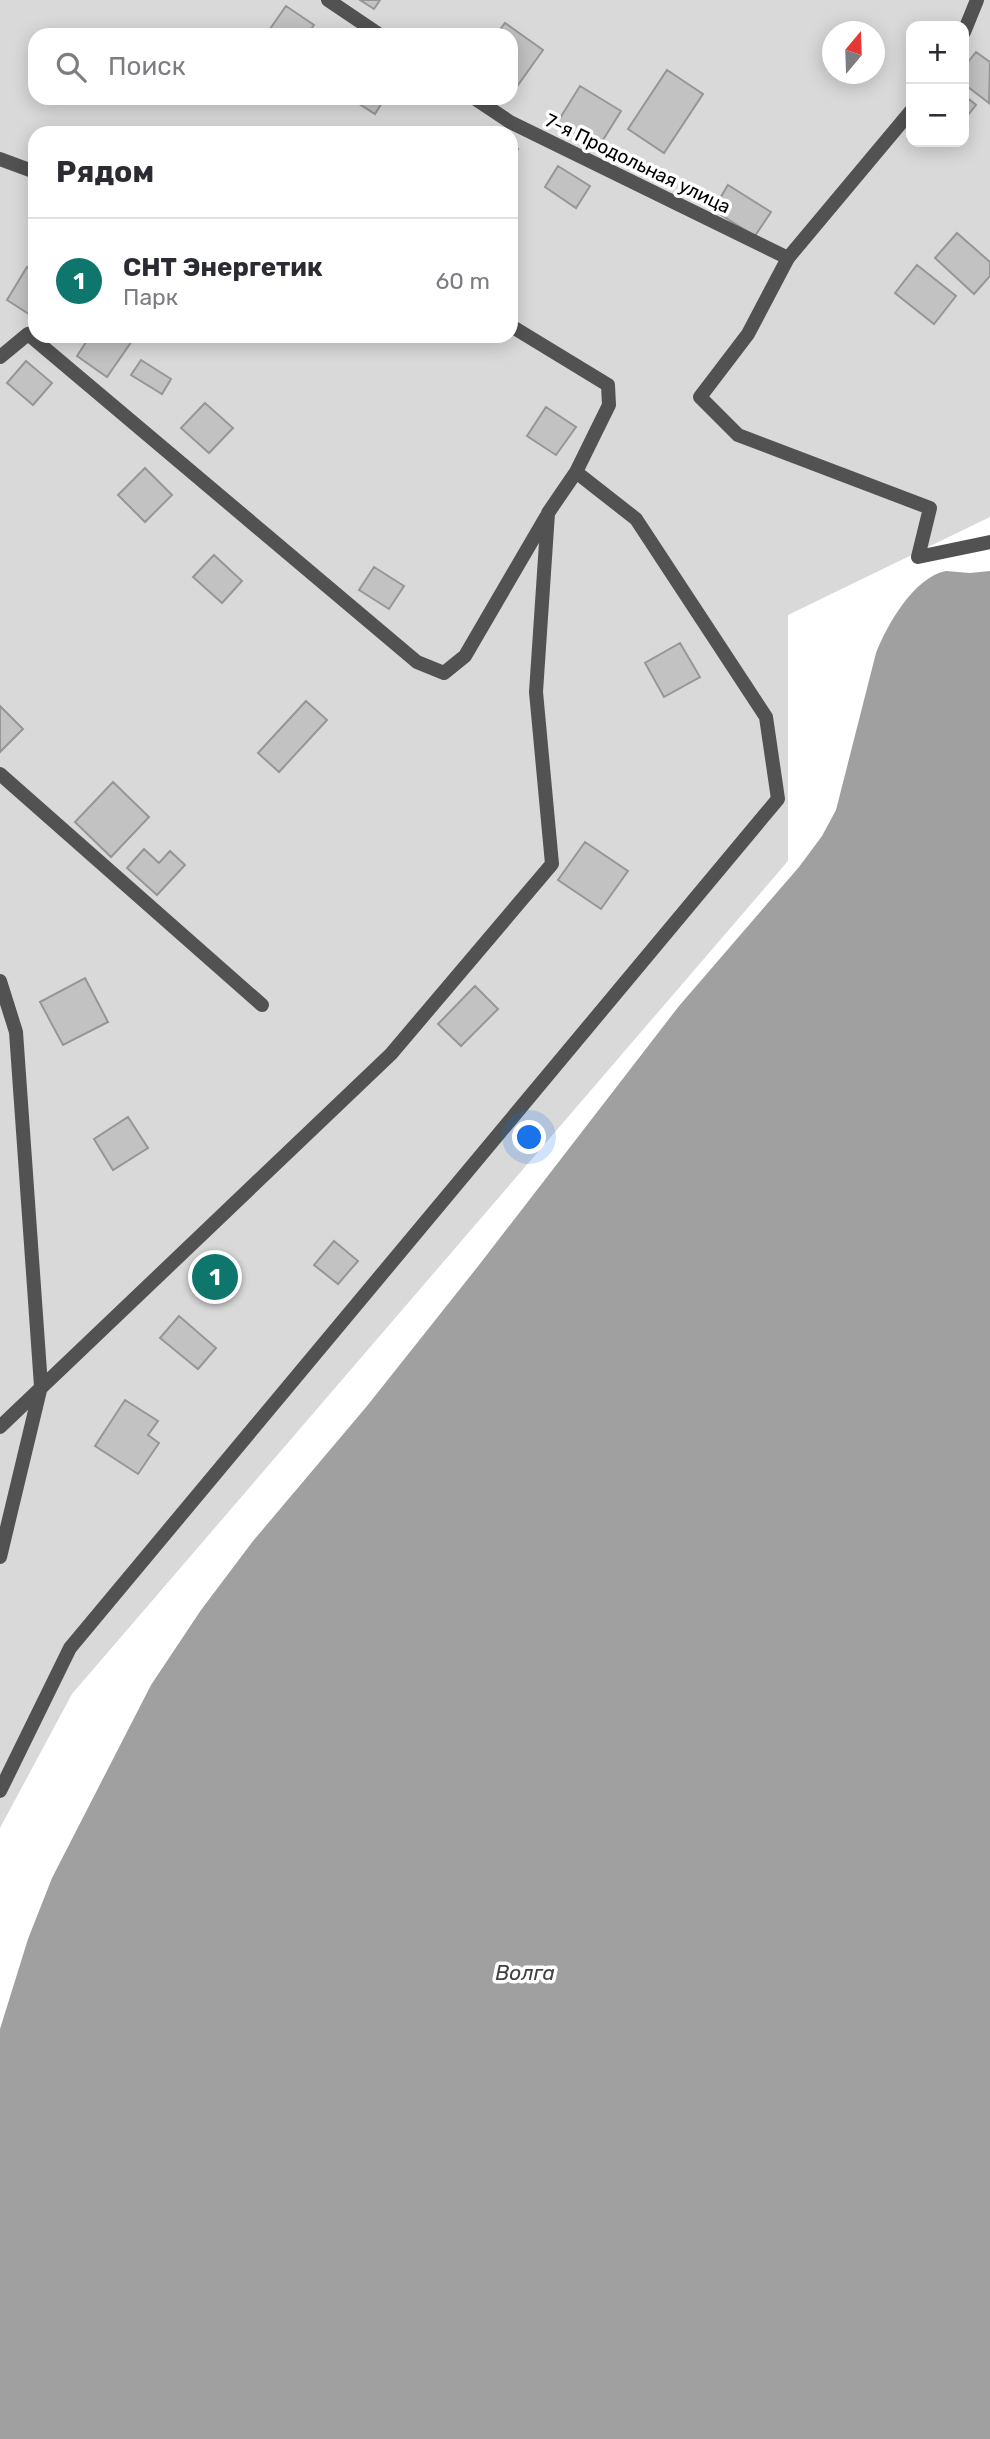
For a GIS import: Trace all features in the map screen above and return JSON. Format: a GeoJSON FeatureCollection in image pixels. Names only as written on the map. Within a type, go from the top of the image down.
{"type":"FeatureCollection","features":[{"type":"Feature","properties":{"kind":"street"},"geometry":{"type":"LineString","coordinates":[[328,0],[370,28]]}},
{"type":"Feature","properties":{"kind":"street"},"geometry":{"type":"LineString","coordinates":[[968,21],[977,0]]}},
{"type":"Feature","properties":{"kind":"street","name":"7-я Продольная улица"},"geometry":{"type":"LineString","coordinates":[[484,105],[510,122],[788,258]]}},
{"type":"Feature","properties":{"kind":"street"},"geometry":{"type":"LineString","coordinates":[[906,117],[788,258],[748,334],[700,397],[738,435],[930,508],[918,557],[990,542]]}},
{"type":"Feature","properties":{"kind":"street"},"geometry":{"type":"LineString","coordinates":[[0,159],[28,169]]}},
{"type":"Feature","properties":{"kind":"street"},"geometry":{"type":"LineString","coordinates":[[39,343],[417,662],[444,673],[465,656],[548,513],[576,472],[608,405],[608,385],[518,330]]}},
{"type":"Feature","properties":{"kind":"street"},"geometry":{"type":"LineString","coordinates":[[0,357],[28,334]]}},
{"type":"Feature","properties":{"kind":"street"},"geometry":{"type":"LineString","coordinates":[[0,1791],[70,1648],[778,799],[766,717],[636,519],[576,472]]}},
{"type":"Feature","properties":{"kind":"street"},"geometry":{"type":"LineString","coordinates":[[0,1427],[391,1054],[552,864],[536,692],[548,513]]}},
{"type":"Feature","properties":{"kind":"street"},"geometry":{"type":"LineString","coordinates":[[0,774],[262,1005]]}},
{"type":"Feature","properties":{"kind":"street"},"geometry":{"type":"LineString","coordinates":[[0,981],[16,1032],[41,1386],[0,1557]]}},
{"type":"Feature","properties":{"kind":"shaded area"},"geometry":{"type":"Polygon","coordinates":[[[0,0],[990,0],[990,517],[788,615],[788,861],[72,1694],[0,1828],[0,0]]]}},
{"type":"Feature","properties":{"kind":"water","name":"Волга"},"geometry":{"type":"Polygon","coordinates":[[[946,571],[990,571],[990,2439],[0,2439],[0,2029],[28,1939],[52,1878],[151,1685],[201,1610],[253,1541],[367,1406],[479,1265],[679,1006],[799,867],[822,836],[836,810],[881,642],[895,616],[913,592],[934,575],[946,571]]]}},
{"type":"Feature","properties":{"kind":"building"},"geometry":{"type":"Polygon","coordinates":[[[360,0],[380,0],[374,9],[360,0]]]}},
{"type":"Feature","properties":{"kind":"building"},"geometry":{"type":"Polygon","coordinates":[[[286,6],[314,25],[312,28],[271,28],[286,6]]]}},
{"type":"Feature","properties":{"kind":"building"},"geometry":{"type":"Polygon","coordinates":[[[518,32],[543,50],[518,85],[518,32]]]}},
{"type":"Feature","properties":{"kind":"building"},"geometry":{"type":"Polygon","coordinates":[[[976,52],[990,62],[989,103],[969,88],[969,61],[976,52]]]}},
{"type":"Feature","properties":{"kind":"building"},"geometry":{"type":"Polygon","coordinates":[[[667,70],[703,94],[664,153],[628,129],[667,70]]]}},
{"type":"Feature","properties":{"kind":"building"},"geometry":{"type":"Polygon","coordinates":[[[580,86],[621,111],[598,148],[557,123],[580,86]]]}},
{"type":"Feature","properties":{"kind":"building"},"geometry":{"type":"Polygon","coordinates":[[[969,99],[976,105],[969,114],[969,99]]]}},
{"type":"Feature","properties":{"kind":"building"},"geometry":{"type":"Polygon","coordinates":[[[361,105],[381,105],[375,114],[361,105]]]}},
{"type":"Feature","properties":{"kind":"building"},"geometry":{"type":"Polygon","coordinates":[[[558,166],[590,186],[576,208],[545,187],[558,166]]]}},
{"type":"Feature","properties":{"kind":"building"},"geometry":{"type":"Polygon","coordinates":[[[728,185],[771,212],[755,236],[713,210],[728,185]]]}},
{"type":"Feature","properties":{"kind":"building"},"geometry":{"type":"Polygon","coordinates":[[[957,233],[990,262],[990,276],[974,294],[935,258],[957,233]]]}},
{"type":"Feature","properties":{"kind":"building"},"geometry":{"type":"Polygon","coordinates":[[[917,265],[956,296],[934,324],[895,293],[917,265]]]}},
{"type":"Feature","properties":{"kind":"building"},"geometry":{"type":"Polygon","coordinates":[[[27,267],[28,268],[28,314],[7,300],[27,267]]]}},
{"type":"Feature","properties":{"kind":"building"},"geometry":{"type":"Polygon","coordinates":[[[85,343],[131,343],[107,377],[77,356],[85,343]]]}},
{"type":"Feature","properties":{"kind":"building"},"geometry":{"type":"Polygon","coordinates":[[[141,360],[171,379],[162,394],[131,375],[141,360]]]}},
{"type":"Feature","properties":{"kind":"building"},"geometry":{"type":"Polygon","coordinates":[[[26,361],[52,383],[33,405],[7,383],[26,361]]]}},
{"type":"Feature","properties":{"kind":"building"},"geometry":{"type":"Polygon","coordinates":[[[205,403],[233,428],[209,453],[181,428],[205,403]]]}},
{"type":"Feature","properties":{"kind":"building"},"geometry":{"type":"Polygon","coordinates":[[[546,407],[576,427],[556,455],[527,436],[546,407]]]}},
{"type":"Feature","properties":{"kind":"building"},"geometry":{"type":"Polygon","coordinates":[[[145,468],[172,495],[145,522],[118,495],[145,468]]]}},
{"type":"Feature","properties":{"kind":"building"},"geometry":{"type":"Polygon","coordinates":[[[214,555],[242,581],[222,603],[193,577],[214,555]]]}},
{"type":"Feature","properties":{"kind":"building"},"geometry":{"type":"Polygon","coordinates":[[[374,567],[404,586],[389,609],[359,590],[374,567]]]}},
{"type":"Feature","properties":{"kind":"building"},"geometry":{"type":"Polygon","coordinates":[[[680,643],[700,677],[664,697],[645,663],[680,643]]]}},
{"type":"Feature","properties":{"kind":"building"},"geometry":{"type":"Polygon","coordinates":[[[306,701],[327,720],[279,772],[258,753],[306,701]]]}},
{"type":"Feature","properties":{"kind":"building"},"geometry":{"type":"Polygon","coordinates":[[[0,706],[23,729],[0,752],[0,706]]]}},
{"type":"Feature","properties":{"kind":"building"},"geometry":{"type":"Polygon","coordinates":[[[113,782],[149,817],[111,857],[75,822],[113,782]]]}},
{"type":"Feature","properties":{"kind":"building"},"geometry":{"type":"Polygon","coordinates":[[[585,842],[628,871],[601,909],[558,880],[585,842]]]}},
{"type":"Feature","properties":{"kind":"building"},"geometry":{"type":"Polygon","coordinates":[[[144,849],[159,863],[170,851],[185,865],[157,895],[127,868],[144,849]]]}},
{"type":"Feature","properties":{"kind":"building"},"geometry":{"type":"Polygon","coordinates":[[[85,978],[108,1022],[63,1045],[40,1002],[85,978]]]}},
{"type":"Feature","properties":{"kind":"building"},"geometry":{"type":"Polygon","coordinates":[[[475,986],[498,1009],[461,1046],[438,1024],[475,986]]]}},
{"type":"Feature","properties":{"kind":"building"},"geometry":{"type":"Polygon","coordinates":[[[128,1117],[148,1148],[113,1170],[94,1139],[128,1117]]]}},
{"type":"Feature","properties":{"kind":"building"},"geometry":{"type":"Polygon","coordinates":[[[334,1241],[358,1261],[338,1284],[314,1265],[334,1241]]]}},
{"type":"Feature","properties":{"kind":"building"},"geometry":{"type":"Polygon","coordinates":[[[179,1316],[216,1348],[198,1369],[160,1338],[179,1316]]]}},
{"type":"Feature","properties":{"kind":"building"},"geometry":{"type":"Polygon","coordinates":[[[125,1400],[158,1421],[148,1435],[159,1443],[138,1474],[95,1446],[125,1400]]]}},
{"type":"Feature","properties":{"kind":"place","name":"СНТ Энергетик"},"geometry":{"type":"Point","coordinates":[215,1277]}}]}
